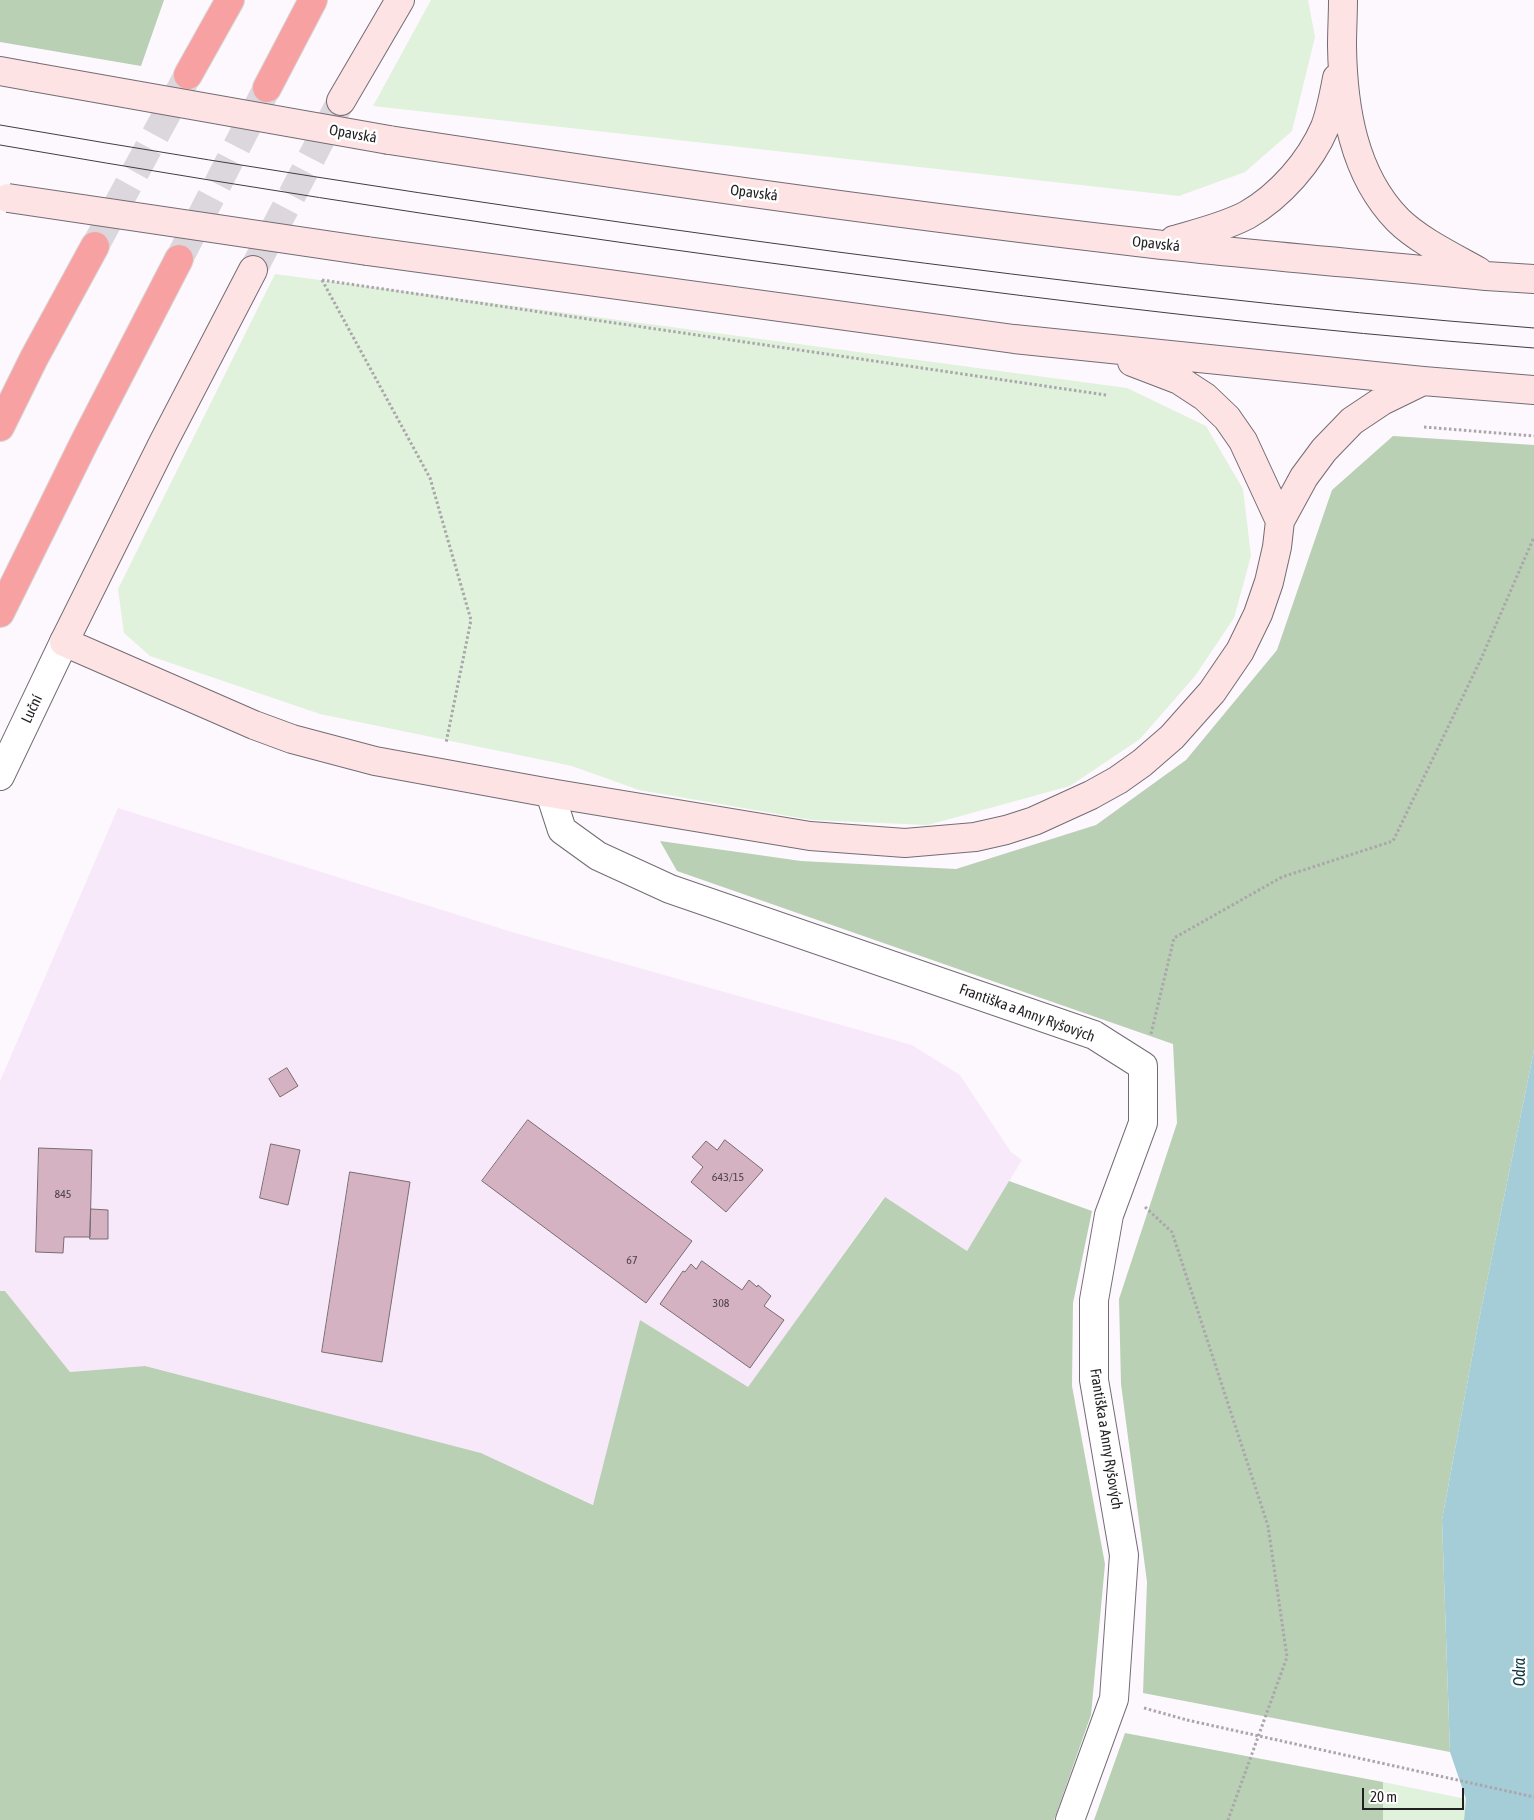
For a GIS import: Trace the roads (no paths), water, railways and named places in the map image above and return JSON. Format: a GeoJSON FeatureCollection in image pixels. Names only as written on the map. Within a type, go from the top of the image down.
{"type":"FeatureCollection","features":[{"type":"Feature","properties":{"kind":"highway"},"geometry":{"type":"LineString","coordinates":[[188,75],[230,0]]}},
{"type":"Feature","properties":{"kind":"highway"},"geometry":{"type":"LineString","coordinates":[[267,88],[313,0]]}},
{"type":"Feature","properties":{"kind":"highway"},"geometry":{"type":"LineString","coordinates":[[0,427],[34,358],[95,246]]}},
{"type":"Feature","properties":{"kind":"highway"},"geometry":{"type":"LineString","coordinates":[[0,613],[85,441],[179,259]]}},
{"type":"Feature","properties":{"kind":"main road"},"geometry":{"type":"LineString","coordinates":[[341,101],[400,0]]}},
{"type":"Feature","properties":{"kind":"main road"},"geometry":{"type":"LineString","coordinates":[[1342,0],[1342,46],[1349,123],[1355,148],[1371,183],[1398,220],[1439,249],[1486,276]]}},
{"type":"Feature","properties":{"kind":"main road"},"geometry":{"type":"LineString","coordinates":[[1158,244],[1208,230],[1246,215],[1273,195],[1294,176],[1315,147],[1324,127],[1334,95],[1342,46]]}},
{"type":"Feature","properties":{"kind":"main road","name":"Opavská"},"geometry":{"type":"LineString","coordinates":[[0,71],[389,140],[705,187],[1158,244],[1523,278]]}},
{"type":"Feature","properties":{"kind":"main road"},"geometry":{"type":"LineString","coordinates":[[4,198],[367,252],[974,334],[1091,348],[1423,381],[1534,390]]}},
{"type":"Feature","properties":{"kind":"main road"},"geometry":{"type":"LineString","coordinates":[[252,270],[64,642],[254,726],[343,753],[550,793],[745,826],[810,836],[872,842],[922,842],[975,837],[1006,830],[1034,821],[1091,795],[1118,780],[1142,763],[1172,737],[1212,692],[1240,651],[1258,614],[1269,582],[1275,559],[1280,521],[1304,477],[1336,436],[1352,421],[1369,408],[1423,381]]}},
{"type":"Feature","properties":{"kind":"main road"},"geometry":{"type":"LineString","coordinates":[[1091,348],[1179,380],[1205,397],[1228,418],[1243,441],[1280,521]]}},
{"type":"Feature","properties":{"kind":"street","name":"Luční"},"geometry":{"type":"LineString","coordinates":[[0,776],[64,642]]}},
{"type":"Feature","properties":{"kind":"street","name":"Františka a Anny Ryšových"},"geometry":{"type":"LineString","coordinates":[[550,793],[562,830],[598,856],[634,873],[670,889],[1094,1035],[1143,1066],[1144,1123],[1109,1215],[1094,1300],[1094,1380],[1124,1555],[1114,1699],[1070,1820]]}},
{"type":"Feature","properties":{"kind":"water","name":"Odra"},"geometry":{"type":"Polygon","coordinates":[[[1534,1050],[1534,1820],[1464,1820],[1466,1799],[1450,1752],[1442,1520],[1478,1325],[1534,1050]]]}},
{"type":"Feature","properties":{"kind":"tunnel"},"geometry":{"type":"LineString","coordinates":[[95,246],[188,75]]}},
{"type":"Feature","properties":{"kind":"tunnel"},"geometry":{"type":"LineString","coordinates":[[179,259],[267,88]]}},
{"type":"Feature","properties":{"kind":"tunnel"},"geometry":{"type":"LineString","coordinates":[[253,270],[341,101]]}},
{"type":"Feature","properties":{"kind":"tram line"},"geometry":{"type":"LineString","coordinates":[[0,125],[418,193],[838,252],[1185,294],[1359,313],[1534,328]]}},
{"type":"Feature","properties":{"kind":"tram line"},"geometry":{"type":"LineString","coordinates":[[0,145],[426,214],[747,260],[1193,316],[1534,348]]}}]}
